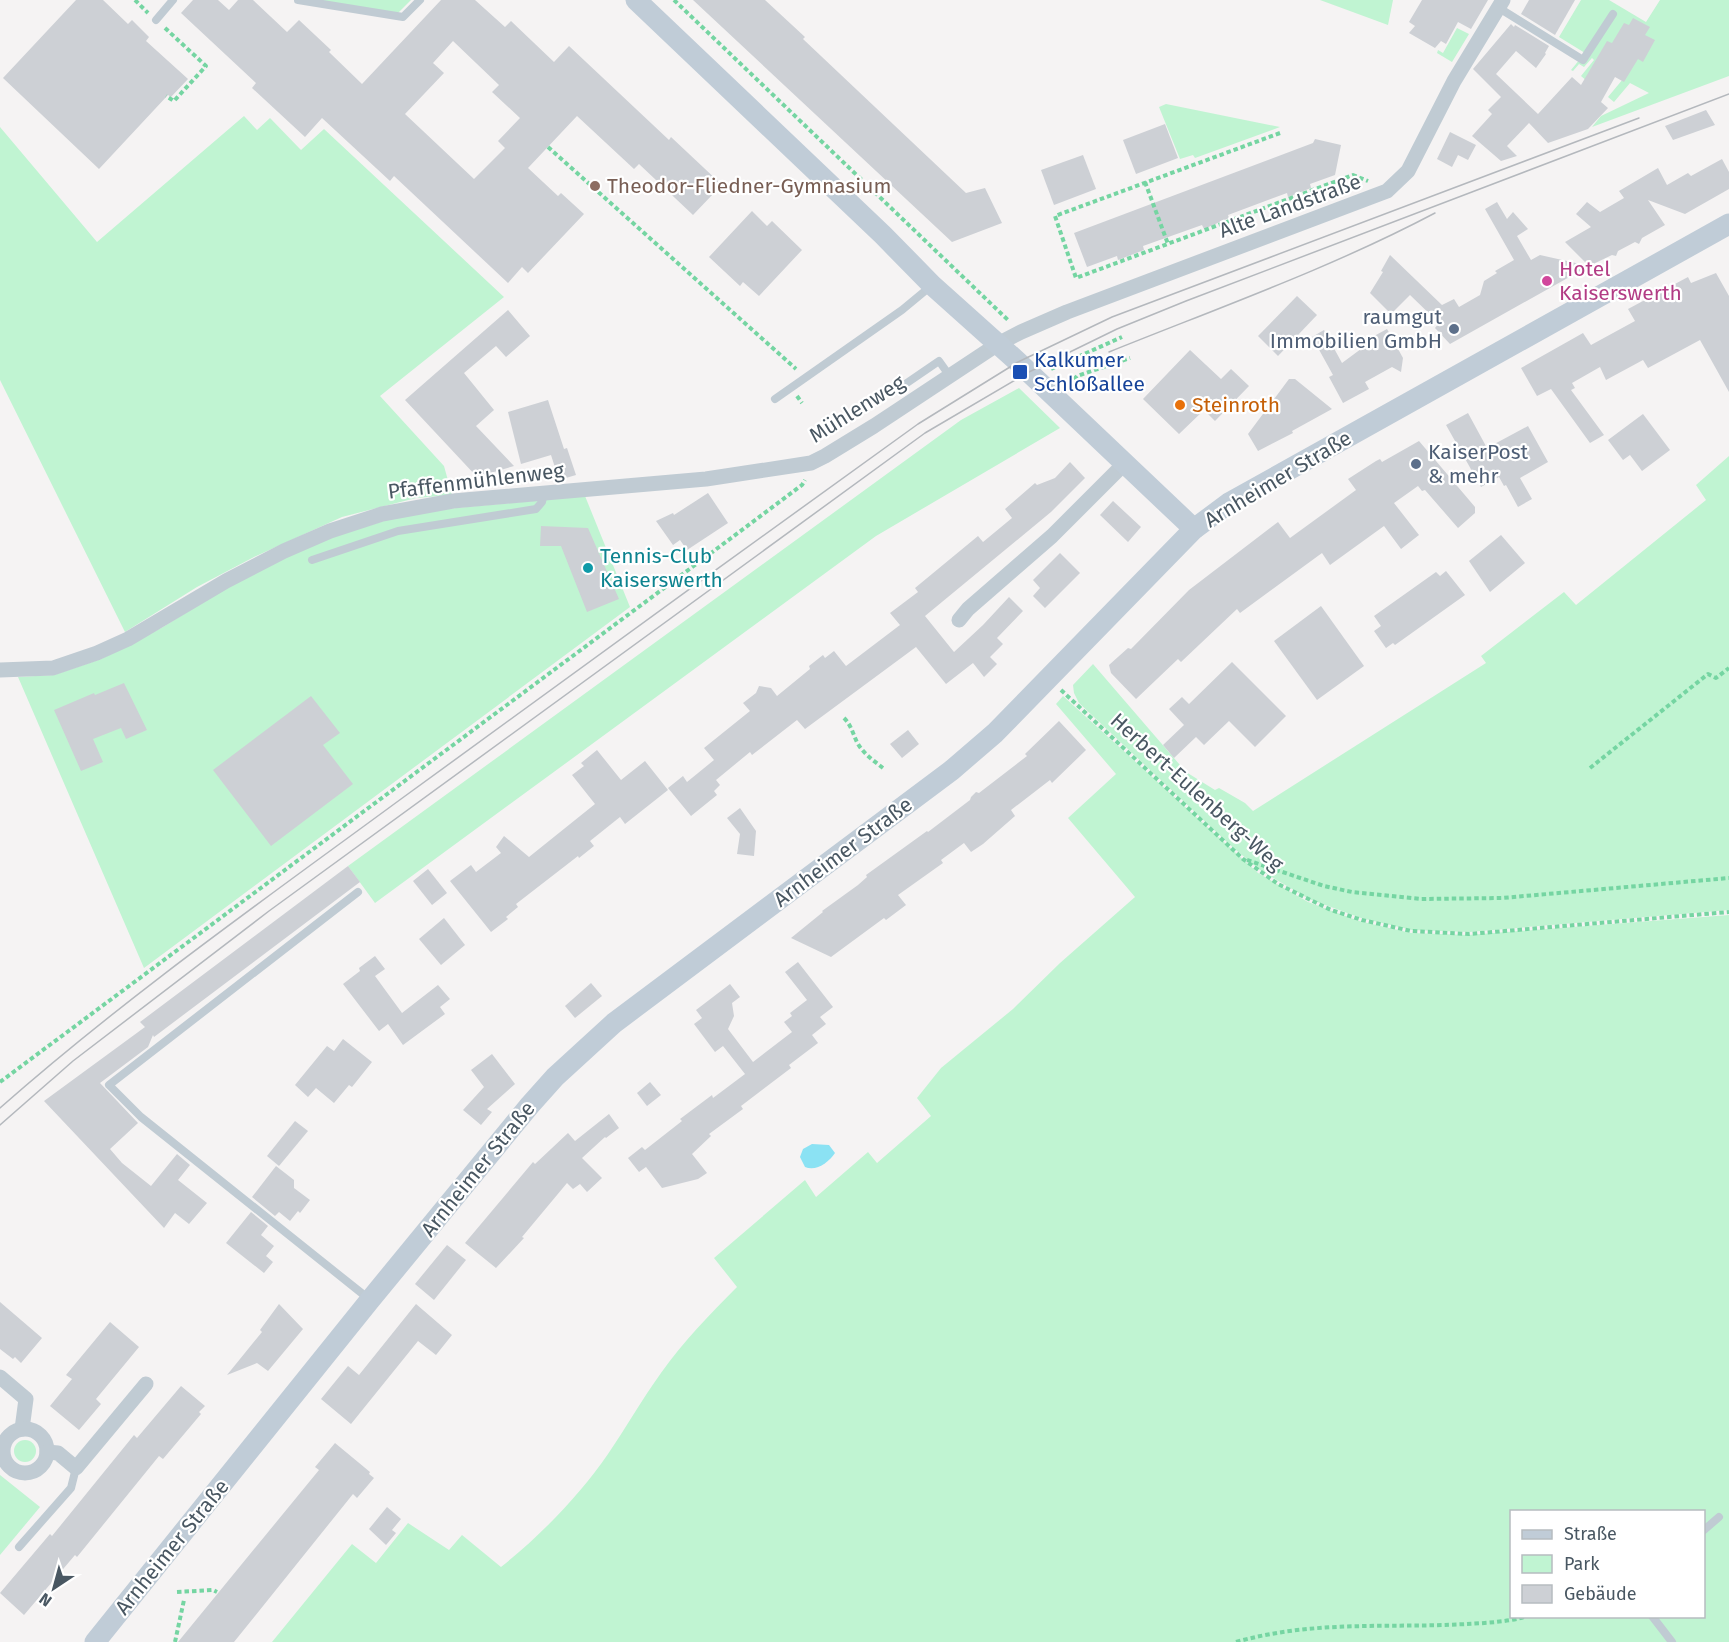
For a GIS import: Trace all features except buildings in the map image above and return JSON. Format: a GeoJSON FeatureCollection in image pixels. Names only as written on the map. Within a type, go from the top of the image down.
{"type":"FeatureCollection","features":[{"type":"Feature","properties":{"kind":"main road"},"geometry":{"type":"LineString","coordinates":[[636,0],[866,218],[932,285],[1035,377],[1194,529]]}},
{"type":"Feature","properties":{"kind":"main road","name":"Arnheimer Straße"},"geometry":{"type":"LineString","coordinates":[[95,1642],[530,1105],[580,1052],[614,1023],[952,770],[995,732],[1194,529],[1229,503],[1729,224]]}},
{"type":"Feature","properties":{"kind":"street","name":"Alte Landstraße"},"geometry":{"type":"LineString","coordinates":[[998,344],[1067,312],[1387,191],[1408,171],[1454,81],[1501,4]]}},
{"type":"Feature","properties":{"kind":"street","name":"Mühlenweg"},"geometry":{"type":"LineString","coordinates":[[811,463],[874,426],[998,344]]}},
{"type":"Feature","properties":{"kind":"street","name":"Pfaffenmühlenweg"},"geometry":{"type":"LineString","coordinates":[[0,670],[52,668],[97,652],[128,639],[226,581],[284,551],[330,531],[382,514],[453,501],[706,479],[811,463]]}},
{"type":"Feature","properties":{"kind":"street"},"geometry":{"type":"LineString","coordinates":[[959,620],[968,609],[1052,536],[1125,464]]}},
{"type":"Feature","properties":{"kind":"street"},"geometry":{"type":"LineString","coordinates":[[0,1377],[26,1399],[22,1429]]}},
{"type":"Feature","properties":{"kind":"street"},"geometry":{"type":"LineString","coordinates":[[47,1452],[57,1454],[76,1468],[146,1383]]}},
{"type":"Feature","properties":{"kind":"street"},"geometry":{"type":"LineString","coordinates":[[22,1429],[32,1430],[39,1434],[44,1439],[47,1452],[44,1462],[26,1473],[12,1469],[1,1456],[5,1440],[10,1434],[22,1429]]}},
{"type":"Feature","properties":{"kind":"lane"},"geometry":{"type":"LineString","coordinates":[[156,20],[173,0]]}},
{"type":"Feature","properties":{"kind":"lane"},"geometry":{"type":"LineString","coordinates":[[298,0],[403,17],[420,0]]}},
{"type":"Feature","properties":{"kind":"lane"},"geometry":{"type":"LineString","coordinates":[[1501,4],[1583,60],[1613,14]]}},
{"type":"Feature","properties":{"kind":"lane"},"geometry":{"type":"LineString","coordinates":[[775,399],[912,303],[932,285]]}},
{"type":"Feature","properties":{"kind":"lane"},"geometry":{"type":"LineString","coordinates":[[901,387],[939,361],[949,375]]}},
{"type":"Feature","properties":{"kind":"lane"},"geometry":{"type":"LineString","coordinates":[[312,560],[398,531],[536,509],[542,502],[544,493]]}},
{"type":"Feature","properties":{"kind":"lane"},"geometry":{"type":"LineString","coordinates":[[358,891],[109,1085],[141,1117],[370,1300]]}},
{"type":"Feature","properties":{"kind":"lane"},"geometry":{"type":"LineString","coordinates":[[19,1547],[70,1488],[76,1468]]}},
{"type":"Feature","properties":{"kind":"lane"},"geometry":{"type":"LineString","coordinates":[[1705,1529],[1719,1516]]}},
{"type":"Feature","properties":{"kind":"lane"},"geometry":{"type":"LineString","coordinates":[[1653,1618],[1672,1642]]}},
{"type":"Feature","properties":{"kind":"path"},"geometry":{"type":"LineString","coordinates":[[135,0],[206,66],[174,101],[166,96]]}},
{"type":"Feature","properties":{"kind":"path"},"geometry":{"type":"LineString","coordinates":[[674,0],[1021,332]]}},
{"type":"Feature","properties":{"kind":"path"},"geometry":{"type":"LineString","coordinates":[[1280,133],[1054,216],[1076,278],[1353,176],[1375,183]]}},
{"type":"Feature","properties":{"kind":"path"},"geometry":{"type":"LineString","coordinates":[[548,147],[806,378]]}},
{"type":"Feature","properties":{"kind":"path"},"geometry":{"type":"LineString","coordinates":[[1145,183],[1168,244]]}},
{"type":"Feature","properties":{"kind":"path"},"geometry":{"type":"LineString","coordinates":[[1035,377],[1122,337]]}},
{"type":"Feature","properties":{"kind":"path"},"geometry":{"type":"LineString","coordinates":[[1056,397],[1077,376],[1130,358]]}},
{"type":"Feature","properties":{"kind":"path","name":"Mühlenweg"},"geometry":{"type":"LineString","coordinates":[[0,1082],[802,485],[811,463]]}},
{"type":"Feature","properties":{"kind":"path"},"geometry":{"type":"LineString","coordinates":[[1590,768],[1708,674],[1716,678],[1729,668]]}},
{"type":"Feature","properties":{"kind":"path","name":"Herbert-Eulenberg-Weg"},"geometry":{"type":"LineString","coordinates":[[1049,678],[1243,859],[1278,884],[1309,901],[1362,920],[1411,931],[1469,934],[1729,912]]}},
{"type":"Feature","properties":{"kind":"path"},"geometry":{"type":"LineString","coordinates":[[844,718],[850,724],[864,752],[883,768]]}},
{"type":"Feature","properties":{"kind":"path"},"geometry":{"type":"LineString","coordinates":[[1243,859],[1324,886],[1352,892],[1421,899],[1502,898],[1729,878]]}},
{"type":"Feature","properties":{"kind":"path"},"geometry":{"type":"LineString","coordinates":[[177,1592],[213,1590],[217,1592]]}},
{"type":"Feature","properties":{"kind":"path"},"geometry":{"type":"LineString","coordinates":[[175,1642],[184,1600]]}},
{"type":"Feature","properties":{"kind":"path"},"geometry":{"type":"LineString","coordinates":[[1236,1642],[1297,1629],[1466,1624],[1518,1618]]}},
{"type":"Feature","properties":{"kind":"green space"},"geometry":{"type":"Polygon","coordinates":[[[318,0],[411,0],[398,13],[318,0]]]}},
{"type":"Feature","properties":{"kind":"green space"},"geometry":{"type":"Polygon","coordinates":[[[1320,0],[1393,0],[1388,25],[1320,0]]]}},
{"type":"Feature","properties":{"kind":"green space"},"geometry":{"type":"Polygon","coordinates":[[[1581,0],[1609,0],[1646,22],[1660,0],[1729,0],[1729,76],[1592,127],[1601,116],[1649,93],[1630,83],[1614,102],[1608,97],[1623,79],[1608,69],[1594,87],[1581,76],[1594,60],[1592,58],[1584,67],[1579,64],[1573,71],[1571,70],[1585,53],[1559,37],[1581,0]]]}},
{"type":"Feature","properties":{"kind":"green space"},"geometry":{"type":"Polygon","coordinates":[[[1457,28],[1469,34],[1452,62],[1437,53],[1438,50],[1443,53],[1457,28]]]}},
{"type":"Feature","properties":{"kind":"green space"},"geometry":{"type":"Polygon","coordinates":[[[1166,104],[1280,127],[1195,158],[1193,155],[1180,159],[1159,107],[1166,104]]]}},
{"type":"Feature","properties":{"kind":"green space"},"geometry":{"type":"Polygon","coordinates":[[[244,116],[257,130],[270,118],[301,150],[324,129],[504,297],[380,396],[444,466],[452,495],[416,498],[342,517],[254,557],[197,587],[125,632],[0,380],[0,127],[97,242],[244,116]]]}},
{"type":"Feature","properties":{"kind":"green space"},"geometry":{"type":"Polygon","coordinates":[[[1019,388],[1060,428],[876,536],[375,903],[348,866],[961,420],[1019,388]]]}},
{"type":"Feature","properties":{"kind":"green space"},"geometry":{"type":"Polygon","coordinates":[[[1729,456],[1729,910],[1469,932],[1412,930],[1361,918],[1309,899],[1260,870],[1230,845],[1079,703],[1074,693],[1073,685],[1093,664],[1186,772],[1215,790],[1219,788],[1245,803],[1253,811],[1486,663],[1481,656],[1564,592],[1576,605],[1706,500],[1696,485],[1729,456]]]}},
{"type":"Feature","properties":{"kind":"green space"},"geometry":{"type":"Polygon","coordinates":[[[585,496],[630,607],[144,968],[18,677],[54,675],[101,659],[163,627],[232,584],[290,554],[335,536],[413,512],[585,496]]]}},
{"type":"Feature","properties":{"kind":"green space"},"geometry":{"type":"Polygon","coordinates":[[[1063,696],[1258,873],[1308,902],[1359,921],[1411,933],[1468,935],[1729,915],[1729,1642],[272,1642],[352,1544],[376,1563],[408,1523],[449,1550],[462,1535],[501,1567],[559,1514],[608,1454],[669,1362],[697,1328],[737,1287],[714,1258],[805,1180],[816,1197],[868,1152],[877,1163],[931,1116],[917,1098],[941,1068],[1013,1009],[1060,963],[1135,897],[1068,818],[1116,774],[1056,704],[1063,696]]]}},
{"type":"Feature","properties":{"kind":"green space"},"geometry":{"type":"Polygon","coordinates":[[[25,1440],[33,1443],[36,1451],[33,1459],[25,1462],[17,1459],[14,1451],[17,1443],[25,1440]]]}},
{"type":"Feature","properties":{"kind":"green space"},"geometry":{"type":"Polygon","coordinates":[[[0,1475],[40,1507],[0,1555],[0,1475]]]}},
{"type":"Feature","properties":{"kind":"water"},"geometry":{"type":"Polygon","coordinates":[[[812,1144],[829,1145],[835,1153],[822,1165],[813,1168],[805,1167],[800,1157],[803,1149],[812,1144]]]}},
{"type":"Feature","properties":{"kind":"tram line"},"geometry":{"type":"LineString","coordinates":[[0,1125],[73,1061],[269,911],[925,433],[1029,372],[1117,329],[1729,94]]}},
{"type":"Feature","properties":{"kind":"tram line"},"geometry":{"type":"LineString","coordinates":[[0,1108],[147,987],[299,874],[918,424],[1018,362],[1112,317],[1639,118]]}},
{"type":"Feature","properties":{"kind":"tram line"},"geometry":{"type":"LineString","coordinates":[[1109,352],[1315,270],[1435,213]]}},
{"type":"Feature","properties":{"kind":"place","name":"Theodor-Fliedner-Gymnasium"},"geometry":{"type":"Point","coordinates":[595,186]}},
{"type":"Feature","properties":{"kind":"place","name":"Hotel Kaiserswerth"},"geometry":{"type":"Point","coordinates":[1547,281]}},
{"type":"Feature","properties":{"kind":"place","name":"raumgut Immobilien GmbH"},"geometry":{"type":"Point","coordinates":[1454,329]}},
{"type":"Feature","properties":{"kind":"place","name":"Kalkumer Schloßallee"},"geometry":{"type":"Point","coordinates":[1020,372]}},
{"type":"Feature","properties":{"kind":"place","name":"Steinroth"},"geometry":{"type":"Point","coordinates":[1180,405]}},
{"type":"Feature","properties":{"kind":"place","name":"KaiserPost & mehr"},"geometry":{"type":"Point","coordinates":[1416,464]}},
{"type":"Feature","properties":{"kind":"place","name":"Tennis-Club Kaiserswerth"},"geometry":{"type":"Point","coordinates":[588,568]}}]}
